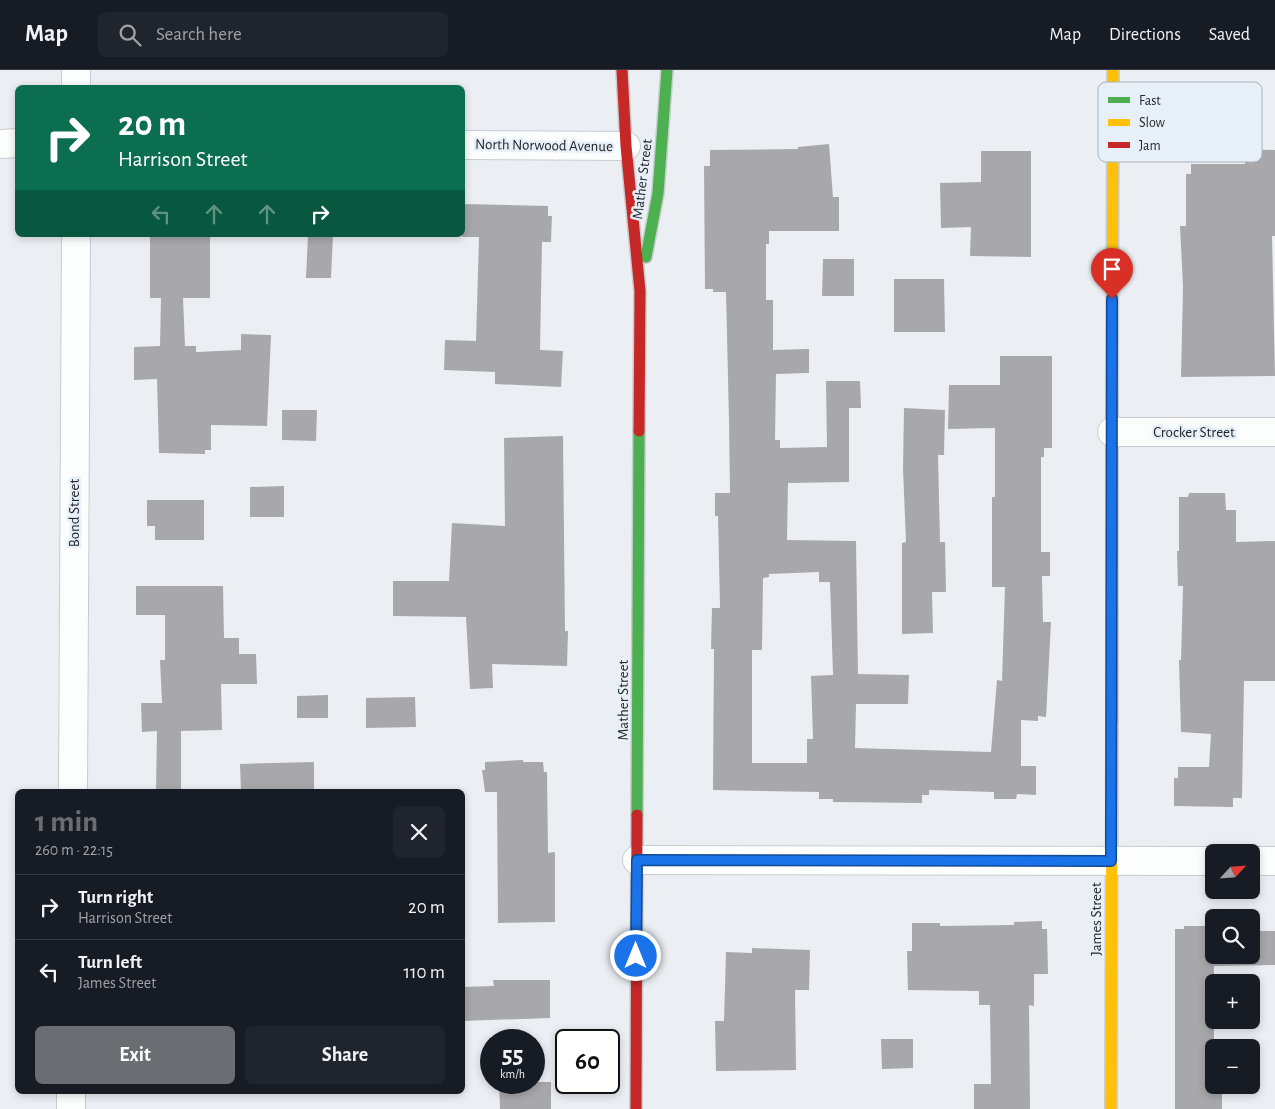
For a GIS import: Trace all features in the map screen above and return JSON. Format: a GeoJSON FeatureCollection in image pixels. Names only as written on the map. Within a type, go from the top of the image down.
{"type":"FeatureCollection","features":[{"type":"Feature","properties":{"kind":"main road","name":"Mather Street"},"geometry":{"type":"LineString","coordinates":[[622,70],[626,146],[640,291],[636,1109]]}},
{"type":"Feature","properties":{"kind":"main road","name":"Mather Street"},"geometry":{"type":"LineString","coordinates":[[640,291],[658,193],[667,70]]}},
{"type":"Feature","properties":{"kind":"main road","name":"James Street"},"geometry":{"type":"LineString","coordinates":[[1111,1109],[1113,162]]}},
{"type":"Feature","properties":{"kind":"street"},"geometry":{"type":"LineString","coordinates":[[76,70],[76,85]]}},
{"type":"Feature","properties":{"kind":"street"},"geometry":{"type":"LineString","coordinates":[[0,144],[15,143]]}},
{"type":"Feature","properties":{"kind":"street","name":"North Norwood Avenue"},"geometry":{"type":"LineString","coordinates":[[465,144],[626,146]]}},
{"type":"Feature","properties":{"kind":"street","name":"Bond Street"},"geometry":{"type":"LineString","coordinates":[[73,789],[76,237]]}},
{"type":"Feature","properties":{"kind":"street","name":"Crocker Street"},"geometry":{"type":"LineString","coordinates":[[1112,432],[1275,432]]}},
{"type":"Feature","properties":{"kind":"street"},"geometry":{"type":"LineString","coordinates":[[637,860],[1205,861]]}},
{"type":"Feature","properties":{"kind":"street"},"geometry":{"type":"LineString","coordinates":[[1260,861],[1275,861]]}},
{"type":"Feature","properties":{"kind":"street"},"geometry":{"type":"LineString","coordinates":[[71,1094],[71,1109]]}},
{"type":"Feature","properties":{"kind":"building"},"geometry":{"type":"Polygon","coordinates":[[[829,144],[833,197],[839,197],[839,231],[769,231],[769,244],[766,244],[766,300],[773,300],[773,350],[809,349],[809,373],[776,374],[775,440],[780,440],[780,448],[827,447],[826,381],[860,381],[861,408],[849,408],[849,482],[788,483],[787,540],[856,541],[858,674],[909,675],[908,704],[856,704],[855,748],[991,752],[997,680],[1002,681],[1005,587],[992,587],[992,497],[995,497],[995,428],[948,429],[949,385],[1000,385],[1000,356],[1052,356],[1052,448],[1044,448],[1044,457],[1041,457],[1041,552],[1050,552],[1050,576],[1042,576],[1043,622],[1051,622],[1046,717],[1038,716],[1038,721],[1021,720],[1021,766],[1036,766],[1036,795],[1017,794],[1016,799],[994,799],[994,792],[929,790],[929,795],[922,795],[922,803],[833,802],[833,799],[819,799],[819,792],[713,790],[714,649],[711,649],[712,608],[720,608],[718,516],[715,516],[715,493],[730,493],[729,420],[726,292],[713,292],[713,289],[705,289],[704,166],[710,166],[710,150],[798,149],[798,147],[829,144]],[[819,572],[769,574],[769,577],[763,578],[762,650],[752,650],[752,763],[807,763],[807,739],[813,739],[811,676],[833,675],[830,582],[819,582],[819,572]]]}},
{"type":"Feature","properties":{"kind":"building"},"geometry":{"type":"Polygon","coordinates":[[[1262,150],[1275,150],[1275,236],[1272,236],[1275,376],[1181,377],[1183,287],[1180,226],[1186,226],[1186,174],[1191,174],[1191,164],[1245,164],[1245,162],[1262,162],[1262,150]]]}},
{"type":"Feature","properties":{"kind":"building"},"geometry":{"type":"Polygon","coordinates":[[[981,151],[1031,151],[1031,257],[970,256],[971,227],[941,228],[940,183],[981,182],[981,151]]]}},
{"type":"Feature","properties":{"kind":"building"},"geometry":{"type":"Polygon","coordinates":[[[465,204],[548,206],[548,216],[552,216],[551,242],[542,242],[540,350],[563,351],[561,387],[495,384],[495,372],[444,370],[445,340],[476,341],[479,237],[465,237],[465,204]]]}},
{"type":"Feature","properties":{"kind":"building"},"geometry":{"type":"Polygon","coordinates":[[[150,237],[210,237],[210,298],[183,298],[185,346],[196,346],[196,352],[241,350],[241,334],[271,335],[267,426],[211,425],[211,450],[205,450],[205,454],[159,453],[157,379],[134,380],[134,347],[160,346],[161,298],[150,298],[150,237]]]}},
{"type":"Feature","properties":{"kind":"building"},"geometry":{"type":"Polygon","coordinates":[[[308,237],[333,237],[331,278],[306,278],[308,237]]]}},
{"type":"Feature","properties":{"kind":"building"},"geometry":{"type":"Polygon","coordinates":[[[823,259],[854,259],[854,296],[822,296],[823,259]]]}},
{"type":"Feature","properties":{"kind":"building"},"geometry":{"type":"Polygon","coordinates":[[[894,279],[944,279],[945,332],[894,332],[894,279]]]}},
{"type":"Feature","properties":{"kind":"building"},"geometry":{"type":"Polygon","coordinates":[[[904,408],[945,410],[944,455],[938,455],[940,542],[945,542],[946,592],[932,592],[933,633],[902,634],[902,543],[906,542],[903,468],[904,408]]]}},
{"type":"Feature","properties":{"kind":"building"},"geometry":{"type":"Polygon","coordinates":[[[282,410],[317,410],[316,441],[282,440],[282,410]]]}},
{"type":"Feature","properties":{"kind":"building"},"geometry":{"type":"Polygon","coordinates":[[[563,436],[565,631],[568,631],[567,666],[492,664],[493,688],[470,689],[466,617],[393,616],[393,581],[449,581],[452,523],[505,526],[504,438],[563,436]]]}},
{"type":"Feature","properties":{"kind":"building"},"geometry":{"type":"Polygon","coordinates":[[[284,486],[284,517],[250,517],[250,487],[284,486]]]}},
{"type":"Feature","properties":{"kind":"building"},"geometry":{"type":"Polygon","coordinates":[[[1189,493],[1225,493],[1226,510],[1236,510],[1236,542],[1275,541],[1275,681],[1244,681],[1242,798],[1233,798],[1233,807],[1174,806],[1174,778],[1178,778],[1178,767],[1209,767],[1211,734],[1181,732],[1179,660],[1181,660],[1183,586],[1178,586],[1177,551],[1179,551],[1179,497],[1188,497],[1189,493]]]}},
{"type":"Feature","properties":{"kind":"building"},"geometry":{"type":"Polygon","coordinates":[[[147,500],[204,500],[204,540],[155,540],[155,526],[147,526],[147,500]]]}},
{"type":"Feature","properties":{"kind":"building"},"geometry":{"type":"Polygon","coordinates":[[[136,586],[223,586],[224,638],[239,638],[239,654],[256,654],[257,684],[221,684],[222,730],[181,731],[181,789],[156,789],[157,731],[142,732],[141,703],[162,703],[160,660],[165,660],[165,615],[136,615],[136,586]]]}},
{"type":"Feature","properties":{"kind":"building"},"geometry":{"type":"Polygon","coordinates":[[[328,695],[328,718],[297,718],[297,696],[328,695]]]}},
{"type":"Feature","properties":{"kind":"building"},"geometry":{"type":"Polygon","coordinates":[[[415,697],[416,727],[366,728],[366,698],[415,697]]]}},
{"type":"Feature","properties":{"kind":"building"},"geometry":{"type":"Polygon","coordinates":[[[523,760],[523,762],[543,762],[544,772],[547,772],[548,853],[555,852],[555,922],[498,923],[497,792],[485,792],[482,770],[485,770],[485,762],[523,760]]]}},
{"type":"Feature","properties":{"kind":"building"},"geometry":{"type":"Polygon","coordinates":[[[314,762],[314,789],[241,789],[240,764],[314,762]]]}},
{"type":"Feature","properties":{"kind":"building"},"geometry":{"type":"Polygon","coordinates":[[[1042,921],[1042,929],[1047,929],[1048,974],[1034,974],[1034,1006],[1029,1005],[1030,1109],[974,1109],[974,1084],[991,1084],[990,1005],[979,1005],[979,991],[908,990],[907,951],[912,951],[912,923],[940,923],[940,926],[1014,925],[1014,922],[1042,921]]]}},
{"type":"Feature","properties":{"kind":"building"},"geometry":{"type":"Polygon","coordinates":[[[1184,926],[1205,926],[1205,964],[1260,964],[1260,931],[1275,931],[1275,965],[1214,966],[1214,974],[1205,974],[1205,1029],[1214,1029],[1214,1039],[1205,1039],[1205,1094],[1222,1094],[1222,1109],[1175,1109],[1175,929],[1184,929],[1184,926]]]}},
{"type":"Feature","properties":{"kind":"building"},"geometry":{"type":"Polygon","coordinates":[[[752,948],[810,950],[809,990],[795,990],[796,1070],[716,1071],[715,1021],[724,1021],[726,952],[752,953],[752,948]]]}},
{"type":"Feature","properties":{"kind":"building"},"geometry":{"type":"Polygon","coordinates":[[[493,980],[550,980],[550,1018],[465,1021],[465,987],[494,986],[493,980]]]}},
{"type":"Feature","properties":{"kind":"building"},"geometry":{"type":"Polygon","coordinates":[[[881,1039],[913,1039],[913,1068],[882,1069],[881,1039]]]}},
{"type":"Feature","properties":{"kind":"building"},"geometry":{"type":"Polygon","coordinates":[[[545,1082],[551,1082],[551,1109],[500,1109],[499,1094],[545,1094],[545,1082]]]}},
{"type":"Feature","properties":{"kind":"traffic: fast"},"geometry":{"type":"LineString","coordinates":[[646,257],[658,193],[667,70]]}},
{"type":"Feature","properties":{"kind":"traffic: fast"},"geometry":{"type":"LineString","coordinates":[[1112,400],[1112,723]]}},
{"type":"Feature","properties":{"kind":"traffic: fast"},"geometry":{"type":"LineString","coordinates":[[637,815],[639,431]]}},
{"type":"Feature","properties":{"kind":"traffic: slow"},"geometry":{"type":"LineString","coordinates":[[1113,70],[1113,82]]}},
{"type":"Feature","properties":{"kind":"traffic: slow"},"geometry":{"type":"LineString","coordinates":[[1112,400],[1113,162]]}},
{"type":"Feature","properties":{"kind":"traffic: slow"},"geometry":{"type":"LineString","coordinates":[[1111,1109],[1112,723]]}},
{"type":"Feature","properties":{"kind":"traffic: jam"},"geometry":{"type":"LineString","coordinates":[[622,70],[626,146],[640,291],[639,431]]}},
{"type":"Feature","properties":{"kind":"traffic: jam"},"geometry":{"type":"LineString","coordinates":[[636,1109],[637,815]]}},
{"type":"Feature","properties":{"kind":"route"},"geometry":{"type":"LineString","coordinates":[[636,956],[637,860],[1111,861],[1112,299]]}}]}
